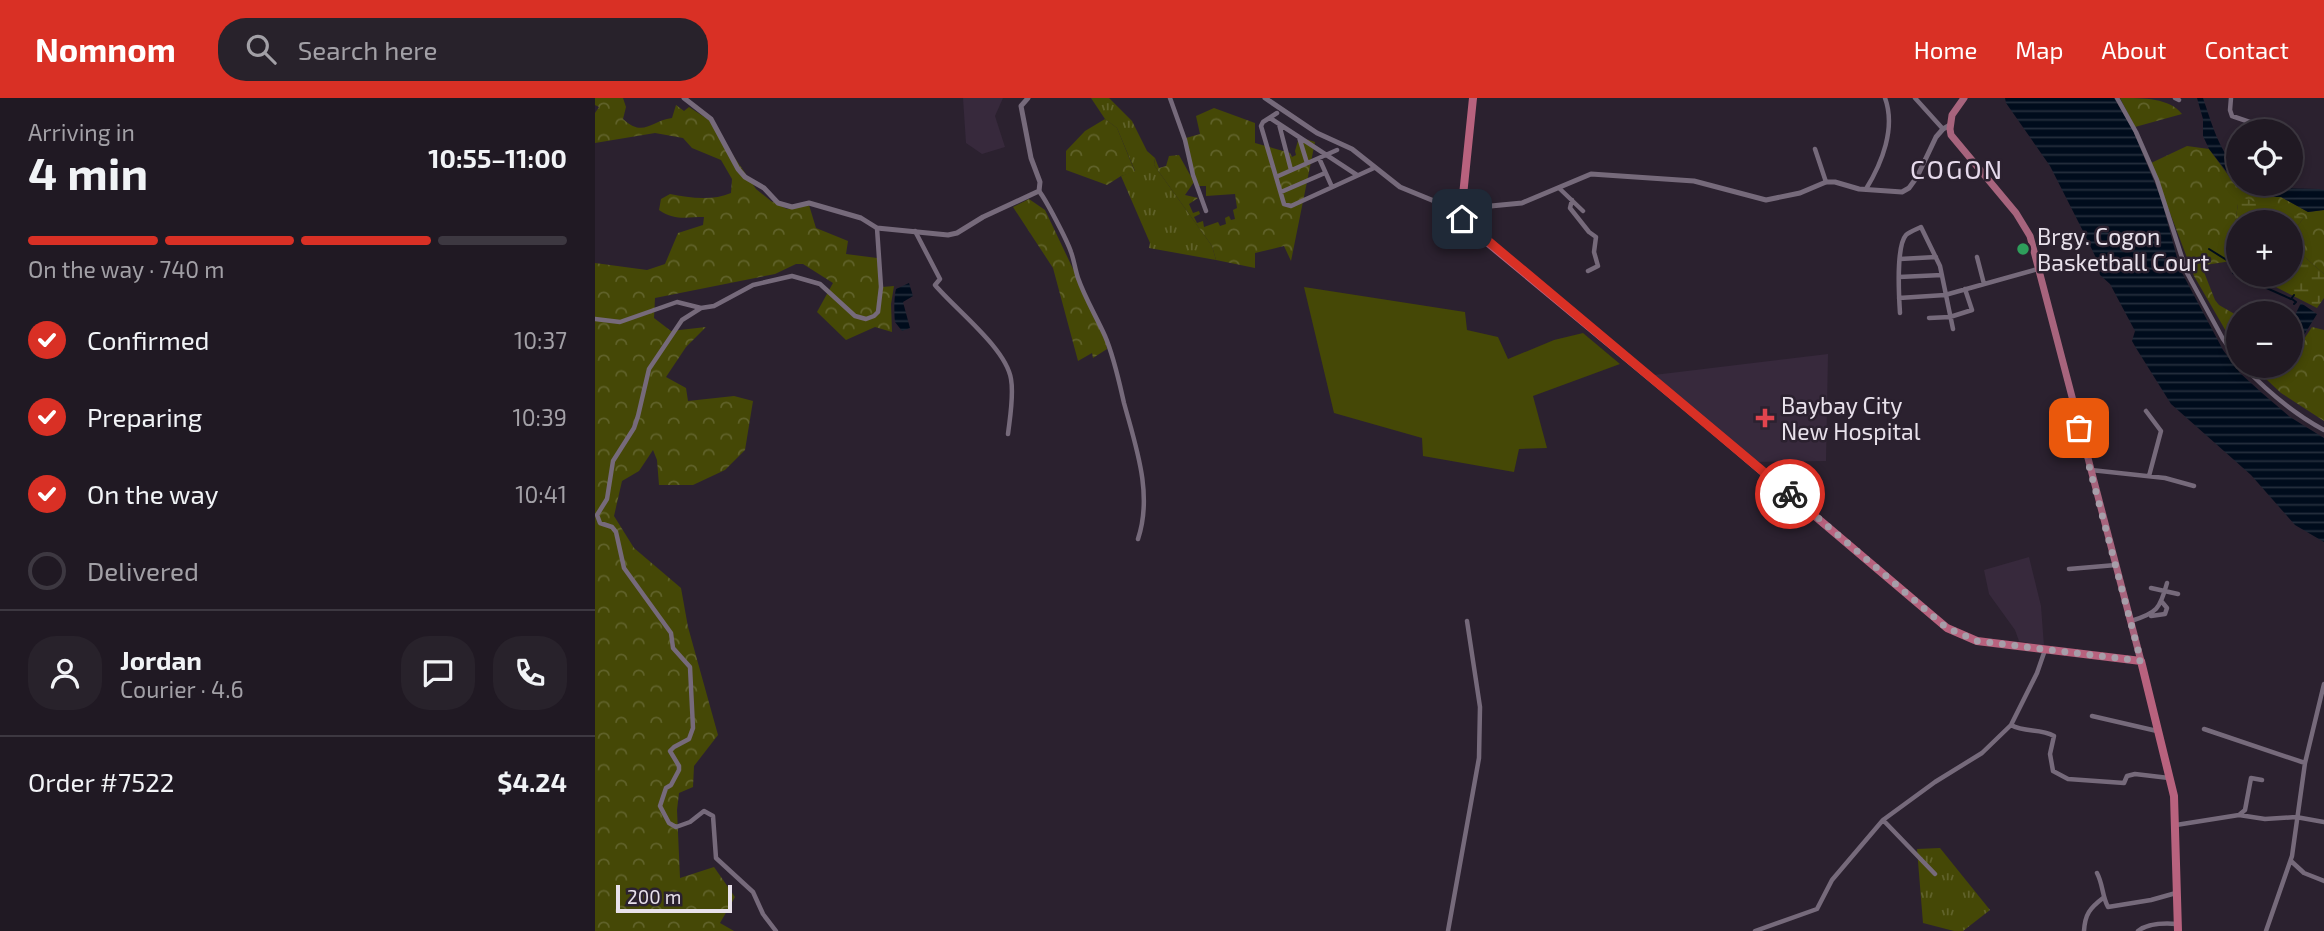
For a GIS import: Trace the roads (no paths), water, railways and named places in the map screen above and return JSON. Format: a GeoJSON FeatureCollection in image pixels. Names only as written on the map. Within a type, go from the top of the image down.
{"type":"FeatureCollection","features":[{"type":"Feature","properties":{"kind":"highway"},"geometry":{"type":"LineString","coordinates":[[1473,98],[1461,215],[1464,223],[1947,628],[1977,641],[2141,661],[2170,778],[2176,825],[2178,928]]}},
{"type":"Feature","properties":{"kind":"main road"},"geometry":{"type":"LineString","coordinates":[[1964,98],[1954,110],[1946,127],[2025,225],[2141,661]]}},
{"type":"Feature","properties":{"kind":"street"},"geometry":{"type":"LineString","coordinates":[[684,98],[711,119],[745,177],[764,188],[778,203],[792,206],[809,203],[852,215],[877,228],[948,235],[957,233],[993,212],[1039,191]]}},
{"type":"Feature","properties":{"kind":"street"},"geometry":{"type":"LineString","coordinates":[[1028,98],[1021,106],[1031,158],[1040,182],[1039,191],[1070,249],[1077,276],[1105,336],[1142,469],[1143,494],[1138,539]]}},
{"type":"Feature","properties":{"kind":"street"},"geometry":{"type":"LineString","coordinates":[[1170,98],[1185,140],[1192,175],[1206,211]]}},
{"type":"Feature","properties":{"kind":"street"},"geometry":{"type":"LineString","coordinates":[[1265,98],[1317,132],[1352,149],[1400,187],[1440,203],[1462,208],[1518,204],[1593,174],[1694,181],[1766,200],[1800,193],[1826,182],[1894,193],[1909,188],[1946,127],[1915,98]]}},
{"type":"Feature","properties":{"kind":"street"},"geometry":{"type":"LineString","coordinates":[[1866,189],[1879,168],[1890,121],[1890,111],[1885,98]]}},
{"type":"Feature","properties":{"kind":"street"},"geometry":{"type":"LineString","coordinates":[[2117,98],[2136,132],[2157,180],[2187,273],[2226,343]]}},
{"type":"Feature","properties":{"kind":"street"},"geometry":{"type":"LineString","coordinates":[[2231,98],[2232,116],[2241,119]]}},
{"type":"Feature","properties":{"kind":"street"},"geometry":{"type":"LineString","coordinates":[[1277,113],[1261,126],[1284,204],[1291,206],[1374,168]]}},
{"type":"Feature","properties":{"kind":"street"},"geometry":{"type":"LineString","coordinates":[[1270,118],[1358,175]]}},
{"type":"Feature","properties":{"kind":"street"},"geometry":{"type":"LineString","coordinates":[[1279,123],[1291,170]]}},
{"type":"Feature","properties":{"kind":"street"},"geometry":{"type":"LineString","coordinates":[[1299,136],[1307,163]]}},
{"type":"Feature","properties":{"kind":"street"},"geometry":{"type":"LineString","coordinates":[[1815,149],[1826,182]]}},
{"type":"Feature","properties":{"kind":"street"},"geometry":{"type":"LineString","coordinates":[[1276,177],[1337,150]]}},
{"type":"Feature","properties":{"kind":"street"},"geometry":{"type":"LineString","coordinates":[[1319,158],[1332,187]]}},
{"type":"Feature","properties":{"kind":"street"},"geometry":{"type":"LineString","coordinates":[[1281,192],[1325,173]]}},
{"type":"Feature","properties":{"kind":"street"},"geometry":{"type":"LineString","coordinates":[[1559,188],[1583,211]]}},
{"type":"Feature","properties":{"kind":"street"},"geometry":{"type":"LineString","coordinates":[[1572,200],[1570,208],[1589,233],[1596,237],[1594,253],[1598,266],[1588,271]]}},
{"type":"Feature","properties":{"kind":"street"},"geometry":{"type":"LineString","coordinates":[[1899,313],[1900,259],[1906,236],[1921,227],[1942,275],[1953,329]]}},
{"type":"Feature","properties":{"kind":"street"},"geometry":{"type":"LineString","coordinates":[[776,931],[763,914],[753,892],[716,858],[713,816],[704,811],[690,822],[676,827],[669,823],[660,806],[667,788],[679,770],[670,751],[689,739],[693,728],[690,667],[673,648],[671,633],[624,568],[616,532],[612,527],[600,523],[597,515],[607,499],[613,461],[634,428],[649,369],[682,320],[701,308],[725,301],[753,285],[782,277],[799,276],[820,284],[855,316],[866,319],[874,316],[878,312],[881,287],[877,228]]}},
{"type":"Feature","properties":{"kind":"street"},"geometry":{"type":"LineString","coordinates":[[915,230],[940,279],[935,285],[999,353],[1008,368],[1012,387],[1008,434]]}},
{"type":"Feature","properties":{"kind":"street"},"geometry":{"type":"LineString","coordinates":[[1900,259],[1936,257]]}},
{"type":"Feature","properties":{"kind":"street"},"geometry":{"type":"LineString","coordinates":[[1977,257],[1984,284]]}},
{"type":"Feature","properties":{"kind":"street"},"geometry":{"type":"LineString","coordinates":[[1899,298],[1945,295],[2038,270]]}},
{"type":"Feature","properties":{"kind":"street"},"geometry":{"type":"LineString","coordinates":[[1899,277],[1942,275]]}},
{"type":"Feature","properties":{"kind":"street"},"geometry":{"type":"LineString","coordinates":[[1929,318],[1950,317],[1972,310],[1965,289]]}},
{"type":"Feature","properties":{"kind":"street"},"geometry":{"type":"LineString","coordinates":[[595,319],[619,322],[677,302],[701,308]]}},
{"type":"Feature","properties":{"kind":"street"},"geometry":{"type":"LineString","coordinates":[[2256,378],[2305,420],[2324,430]]}},
{"type":"Feature","properties":{"kind":"street"},"geometry":{"type":"LineString","coordinates":[[2146,411],[2161,431],[2149,476]]}},
{"type":"Feature","properties":{"kind":"street"},"geometry":{"type":"LineString","coordinates":[[2091,470],[2149,476],[2194,486]]}},
{"type":"Feature","properties":{"kind":"street"},"geometry":{"type":"LineString","coordinates":[[2069,569],[2116,565]]}},
{"type":"Feature","properties":{"kind":"street"},"geometry":{"type":"LineString","coordinates":[[2150,615],[2162,602],[2167,583]]}},
{"type":"Feature","properties":{"kind":"street"},"geometry":{"type":"LineString","coordinates":[[2151,588],[2178,594]]}},
{"type":"Feature","properties":{"kind":"street"},"geometry":{"type":"LineString","coordinates":[[2130,621],[2165,614],[2167,608],[2162,602]]}},
{"type":"Feature","properties":{"kind":"street"},"geometry":{"type":"LineString","coordinates":[[1448,931],[1479,758],[1480,707],[1467,621]]}},
{"type":"Feature","properties":{"kind":"street"},"geometry":{"type":"LineString","coordinates":[[1755,931],[1817,909],[1832,880],[1868,841],[1883,820],[1934,782],[1982,753],[2011,725],[2038,673],[2045,650]]}},
{"type":"Feature","properties":{"kind":"street"},"geometry":{"type":"LineString","coordinates":[[2266,931],[2291,860],[2305,763],[2324,684]]}},
{"type":"Feature","properties":{"kind":"street"},"geometry":{"type":"LineString","coordinates":[[2092,716],[2158,731]]}},
{"type":"Feature","properties":{"kind":"street"},"geometry":{"type":"LineString","coordinates":[[2011,725],[2019,730],[2045,731],[2054,736],[2050,754],[2053,771],[2068,779],[2124,783],[2127,776],[2135,774],[2170,778]]}},
{"type":"Feature","properties":{"kind":"street"},"geometry":{"type":"LineString","coordinates":[[2204,729],[2305,763]]}},
{"type":"Feature","properties":{"kind":"street"},"geometry":{"type":"LineString","coordinates":[[2239,815],[2245,810],[2251,778],[2262,780]]}},
{"type":"Feature","properties":{"kind":"street"},"geometry":{"type":"LineString","coordinates":[[2176,825],[2239,815],[2263,819],[2296,817],[2324,822]]}},
{"type":"Feature","properties":{"kind":"street"},"geometry":{"type":"LineString","coordinates":[[1883,820],[1935,874]]}},
{"type":"Feature","properties":{"kind":"street"},"geometry":{"type":"LineString","coordinates":[[2291,860],[2304,873],[2324,881]]}},
{"type":"Feature","properties":{"kind":"street"},"geometry":{"type":"LineString","coordinates":[[2097,873],[2103,898],[2108,906],[2151,900],[2176,893]]}},
{"type":"Feature","properties":{"kind":"street"},"geometry":{"type":"LineString","coordinates":[[2084,931],[2085,918],[2090,908],[2103,898]]}},
{"type":"Feature","properties":{"kind":"street"},"geometry":{"type":"LineString","coordinates":[[2138,931],[2143,927],[2160,924],[2178,928]]}},
{"type":"Feature","properties":{"kind":"water"},"geometry":{"type":"Polygon","coordinates":[[[2005,98],[2114,98],[2132,128],[2161,198],[2180,269],[2226,354],[2226,378],[2246,378],[2290,417],[2324,438],[2324,542],[2295,525],[2251,475],[2171,404],[2132,341],[2135,331],[2110,284],[2100,275],[2097,260],[2050,166],[2005,98]]]}},
{"type":"Feature","properties":{"kind":"water"},"geometry":{"type":"Polygon","coordinates":[[[2197,98],[2203,98],[2226,154],[2226,171],[2209,149],[2203,136],[2203,119],[2197,98]]]}},
{"type":"Feature","properties":{"kind":"water"},"geometry":{"type":"Polygon","coordinates":[[[2303,189],[2324,190],[2324,210],[2308,212],[2281,197],[2263,196],[2303,196],[2303,189]]]}},
{"type":"Feature","properties":{"kind":"water"},"geometry":{"type":"Polygon","coordinates":[[[909,283],[913,296],[903,302],[910,328],[902,331],[895,322],[895,292],[909,283]]]}},
{"type":"Feature","properties":{"kind":"water"},"geometry":{"type":"Polygon","coordinates":[[[2303,304],[2317,314],[2303,337],[2303,304]]]}},
{"type":"Feature","properties":{"kind":"waterway"},"geometry":{"type":"LineString","coordinates":[[2209,249],[2233,264],[2238,263],[2233,273],[2291,299],[2294,295]]}},
{"type":"Feature","properties":{"kind":"place","name":"Brgy. Cogon Basketball Court"},"geometry":{"type":"Point","coordinates":[2023,249]}},
{"type":"Feature","properties":{"kind":"place","name":"Baybay City New Hospital"},"geometry":{"type":"Point","coordinates":[1765,418]}},
{"type":"Feature","properties":{"kind":"district","name":"COGON"},"geometry":{"type":"Point","coordinates":[1957,168]}}]}
